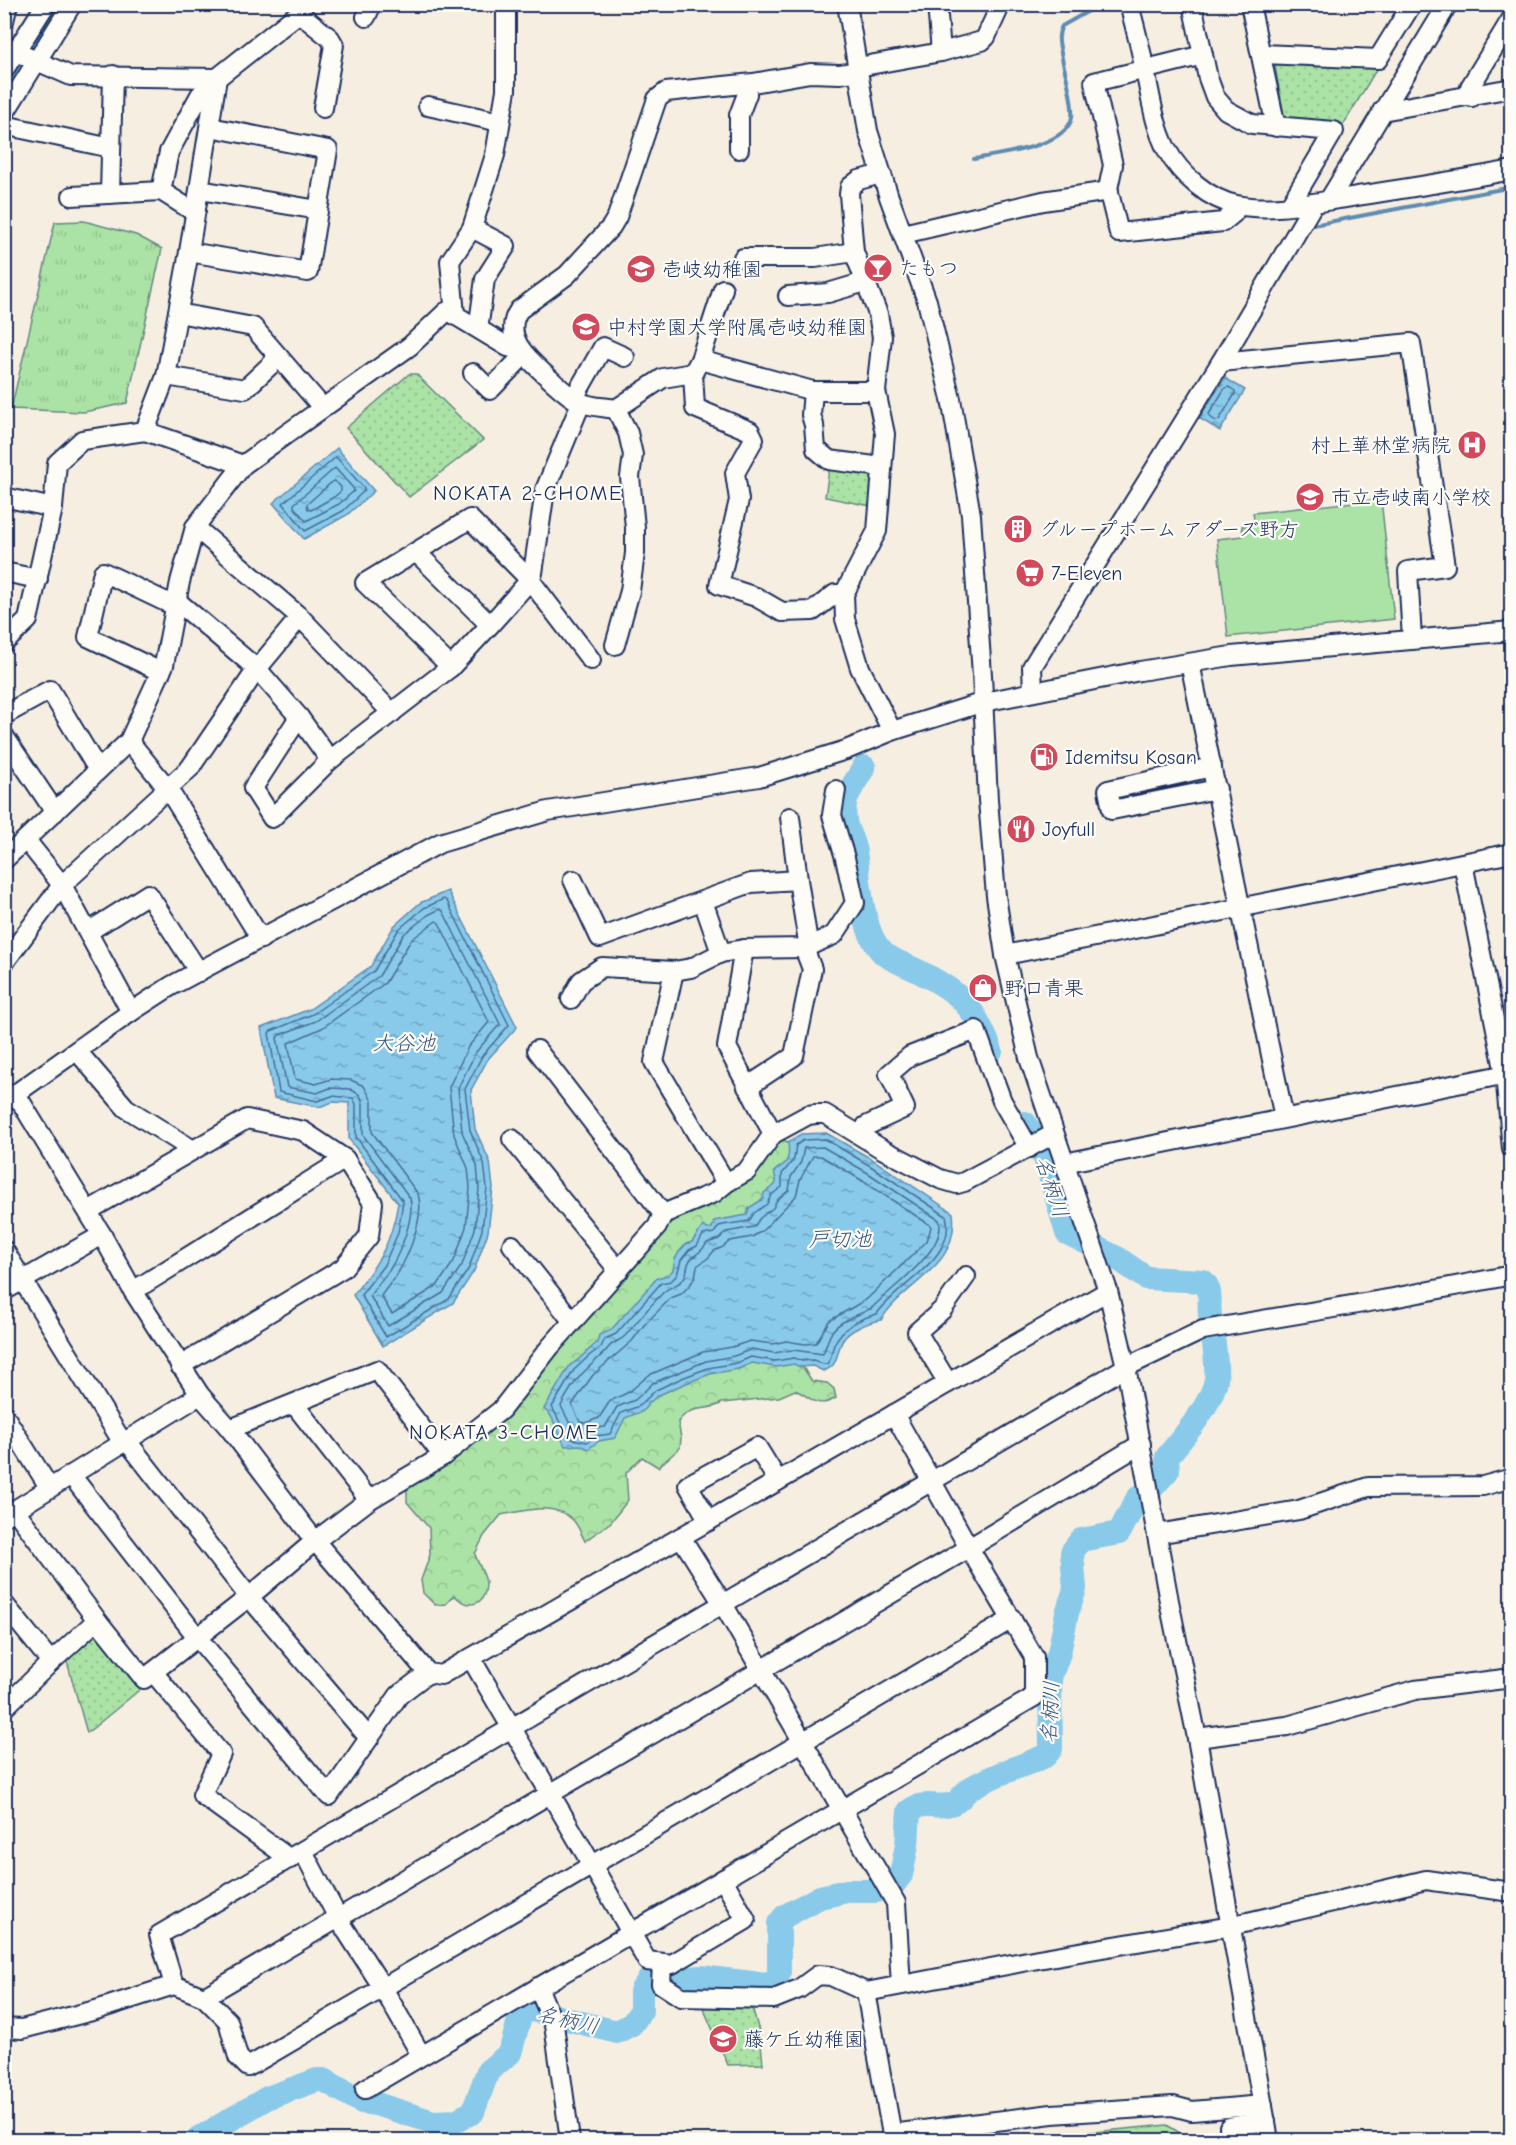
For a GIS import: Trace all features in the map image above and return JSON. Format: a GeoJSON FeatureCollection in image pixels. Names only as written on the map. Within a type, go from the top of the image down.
{"type":"FeatureCollection","features":[{"type":"Feature","properties":{"kind":"street"},"geometry":{"type":"LineString","coordinates":[[4,21],[8,4]]}},
{"type":"Feature","properties":{"kind":"street"},"geometry":{"type":"LineString","coordinates":[[4,70],[46,4]]}},
{"type":"Feature","properties":{"kind":"street"},"geometry":{"type":"LineString","coordinates":[[4,114],[12,89],[36,62],[72,4]]}},
{"type":"Feature","properties":{"kind":"street"},"geometry":{"type":"LineString","coordinates":[[506,4],[506,90],[495,155],[472,228],[450,261],[455,315],[508,347],[522,352]]}},
{"type":"Feature","properties":{"kind":"street"},"geometry":{"type":"LineString","coordinates":[[847,4],[868,131],[881,174],[927,301],[951,399],[971,514],[996,896],[1005,955],[1029,1058],[1041,1141]]}},
{"type":"Feature","properties":{"kind":"street"},"geometry":{"type":"LineString","coordinates":[[937,4],[941,52]]}},
{"type":"Feature","properties":{"kind":"street"},"geometry":{"type":"LineString","coordinates":[[876,391],[813,391],[696,367],[663,378],[616,409],[577,401],[522,352],[515,340],[513,318],[519,310],[567,276],[611,227],[617,217],[657,99],[666,92],[747,84],[810,73],[840,74],[941,52],[982,41],[1001,4]]}},
{"type":"Feature","properties":{"kind":"street"},"geometry":{"type":"LineString","coordinates":[[1129,4],[1158,130],[1168,151],[1178,166],[1205,190],[1235,205],[1253,208],[1321,202],[1512,170]]}},
{"type":"Feature","properties":{"kind":"street"},"geometry":{"type":"LineString","coordinates":[[1192,4],[1215,98],[1226,110],[1252,124],[1334,131],[1290,205]]}},
{"type":"Feature","properties":{"kind":"street"},"geometry":{"type":"LineString","coordinates":[[1250,4],[1276,127]]}},
{"type":"Feature","properties":{"kind":"street"},"geometry":{"type":"LineString","coordinates":[[1261,54],[1378,59],[1412,4]]}},
{"type":"Feature","properties":{"kind":"street"},"geometry":{"type":"LineString","coordinates":[[1033,692],[1032,667],[1321,202],[1382,111],[1448,4]]}},
{"type":"Feature","properties":{"kind":"street"},"geometry":{"type":"LineString","coordinates":[[161,191],[169,152],[200,95],[217,78],[302,9],[334,45],[323,108]]}},
{"type":"Feature","properties":{"kind":"street"},"geometry":{"type":"LineString","coordinates":[[1472,97],[1470,87],[1512,18]]}},
{"type":"Feature","properties":{"kind":"street"},"geometry":{"type":"LineString","coordinates":[[15,52],[71,75],[217,78]]}},
{"type":"Feature","properties":{"kind":"street"},"geometry":{"type":"LineString","coordinates":[[1203,55],[1094,82],[1113,165],[1109,191],[1119,233],[1223,222],[1233,213],[1235,205]]}},
{"type":"Feature","properties":{"kind":"street"},"geometry":{"type":"LineString","coordinates":[[110,194],[113,75]]}},
{"type":"Feature","properties":{"kind":"street"},"geometry":{"type":"LineString","coordinates":[[146,430],[166,376],[200,190],[217,78]]}},
{"type":"Feature","properties":{"kind":"street"},"geometry":{"type":"LineString","coordinates":[[739,149],[739,116],[747,94],[747,84]]}},
{"type":"Feature","properties":{"kind":"street"},"geometry":{"type":"LineString","coordinates":[[1382,111],[1472,97],[1512,88]]}},
{"type":"Feature","properties":{"kind":"street"},"geometry":{"type":"LineString","coordinates":[[428,106],[500,122]]}},
{"type":"Feature","properties":{"kind":"street"},"geometry":{"type":"LineString","coordinates":[[4,125],[111,148]]}},
{"type":"Feature","properties":{"kind":"street"},"geometry":{"type":"LineString","coordinates":[[189,252],[308,272],[328,150],[210,127]]}},
{"type":"Feature","properties":{"kind":"street"},"geometry":{"type":"LineString","coordinates":[[881,174],[859,180],[850,187],[854,252],[878,314],[882,336],[876,391],[885,434],[877,531],[844,594],[845,619],[860,668],[892,731]]}},
{"type":"Feature","properties":{"kind":"street"},"geometry":{"type":"LineString","coordinates":[[200,190],[318,210]]}},
{"type":"Feature","properties":{"kind":"street"},"geometry":{"type":"LineString","coordinates":[[72,196],[161,191],[188,208],[196,210]]}},
{"type":"Feature","properties":{"kind":"street"},"geometry":{"type":"LineString","coordinates":[[903,234],[1043,201],[1109,191]]}},
{"type":"Feature","properties":{"kind":"street"},"geometry":{"type":"LineString","coordinates":[[472,228],[506,246],[485,279],[476,327]]}},
{"type":"Feature","properties":{"kind":"street"},"geometry":{"type":"LineString","coordinates":[[743,258],[815,258],[854,252]]}},
{"type":"Feature","properties":{"kind":"street"},"geometry":{"type":"LineString","coordinates":[[788,296],[828,293],[865,282]]}},
{"type":"Feature","properties":{"kind":"street"},"geometry":{"type":"LineString","coordinates":[[724,289],[696,367],[695,408],[750,431],[754,439],[735,473],[739,500],[719,585],[756,597],[782,612],[813,610],[835,594],[844,594]]}},
{"type":"Feature","properties":{"kind":"street"},"geometry":{"type":"LineString","coordinates":[[4,860],[129,741],[164,665],[180,582],[195,527],[243,465],[410,346],[446,312],[453,310]]}},
{"type":"Feature","properties":{"kind":"street"},"geometry":{"type":"LineString","coordinates":[[178,314],[253,327],[322,407]]}},
{"type":"Feature","properties":{"kind":"street"},"geometry":{"type":"LineString","coordinates":[[1221,362],[1411,344],[1445,566],[1408,571],[1412,640]]}},
{"type":"Feature","properties":{"kind":"street"},"geometry":{"type":"LineString","coordinates":[[299,717],[253,788],[272,818],[330,760],[451,667],[530,580],[533,573],[545,490],[577,401],[603,347],[625,357]]}},
{"type":"Feature","properties":{"kind":"street"},"geometry":{"type":"LineString","coordinates":[[473,373],[490,390],[522,352]]}},
{"type":"Feature","properties":{"kind":"street"},"geometry":{"type":"LineString","coordinates":[[166,376],[245,390],[279,357]]}},
{"type":"Feature","properties":{"kind":"street"},"geometry":{"type":"LineString","coordinates":[[813,391],[811,415],[816,448],[829,460],[882,466]]}},
{"type":"Feature","properties":{"kind":"street"},"geometry":{"type":"LineString","coordinates":[[615,645],[630,591],[635,553],[630,477],[633,455],[628,433],[616,409]]}},
{"type":"Feature","properties":{"kind":"street"},"geometry":{"type":"LineString","coordinates":[[4,644],[28,621],[53,508],[57,463],[82,440],[146,430],[243,465]]}},
{"type":"Feature","properties":{"kind":"street"},"geometry":{"type":"LineString","coordinates":[[4,497],[53,508]]}},
{"type":"Feature","properties":{"kind":"street"},"geometry":{"type":"LineString","coordinates":[[451,667],[365,583],[470,519],[530,580],[591,660]]}},
{"type":"Feature","properties":{"kind":"street"},"geometry":{"type":"LineString","coordinates":[[195,527],[300,617],[392,713]]}},
{"type":"Feature","properties":{"kind":"street"},"geometry":{"type":"LineString","coordinates":[[416,552],[490,625]]}},
{"type":"Feature","properties":{"kind":"street"},"geometry":{"type":"LineString","coordinates":[[4,572],[38,579]]}},
{"type":"Feature","properties":{"kind":"street"},"geometry":{"type":"LineString","coordinates":[[161,672],[88,637],[103,572],[166,602],[177,601],[257,669],[299,717],[330,760]]}},
{"type":"Feature","properties":{"kind":"street"},"geometry":{"type":"LineString","coordinates":[[4,963],[62,885],[190,768],[257,669],[300,617]]}},
{"type":"Feature","properties":{"kind":"street"},"geometry":{"type":"LineString","coordinates":[[1108,1291],[441,1676],[428,1673],[315,1541],[230,1430],[200,1395],[133,1290],[88,1212],[10,1098],[171,986],[440,843],[548,811],[759,777],[846,750],[892,731],[984,702],[1033,692],[1231,656],[1512,631]]}},
{"type":"Feature","properties":{"kind":"street"},"geometry":{"type":"LineString","coordinates":[[1190,663],[1284,1118]]}},
{"type":"Feature","properties":{"kind":"street"},"geometry":{"type":"LineString","coordinates":[[4,715],[50,690],[98,770]]}},
{"type":"Feature","properties":{"kind":"street"},"geometry":{"type":"LineString","coordinates":[[4,736],[55,812]]}},
{"type":"Feature","properties":{"kind":"street"},"geometry":{"type":"LineString","coordinates":[[129,741],[168,789],[261,939]]}},
{"type":"Feature","properties":{"kind":"street"},"geometry":{"type":"LineString","coordinates":[[1212,768],[1108,790],[1112,810],[1217,789]]}},
{"type":"Feature","properties":{"kind":"street"},"geometry":{"type":"LineString","coordinates":[[572,999],[581,981],[602,967],[674,971],[691,968],[721,953],[744,949],[807,946],[834,935],[855,903],[832,815],[836,790]]}},
{"type":"Feature","properties":{"kind":"street"},"geometry":{"type":"LineString","coordinates":[[747,1087],[794,1056],[812,969],[790,817]]}},
{"type":"Feature","properties":{"kind":"street"},"geometry":{"type":"LineString","coordinates":[[26,840],[62,885],[131,1012]]}},
{"type":"Feature","properties":{"kind":"street"},"geometry":{"type":"LineString","coordinates":[[1005,955],[1512,853]]}},
{"type":"Feature","properties":{"kind":"street"},"geometry":{"type":"LineString","coordinates":[[1463,863],[1508,1073],[1512,1149]]}},
{"type":"Feature","properties":{"kind":"street"},"geometry":{"type":"LineString","coordinates":[[573,880],[600,938],[751,883],[798,880]]}},
{"type":"Feature","properties":{"kind":"street"},"geometry":{"type":"LineString","coordinates":[[88,932],[148,894],[200,972]]}},
{"type":"Feature","properties":{"kind":"street"},"geometry":{"type":"LineString","coordinates":[[703,901],[721,953]]}},
{"type":"Feature","properties":{"kind":"street"},"geometry":{"type":"LineString","coordinates":[[744,949],[727,1047],[773,1134]]}},
{"type":"Feature","properties":{"kind":"street"},"geometry":{"type":"LineString","coordinates":[[674,971],[654,1062],[726,1183]]}},
{"type":"Feature","properties":{"kind":"street"},"geometry":{"type":"LineString","coordinates":[[866,1125],[905,1108],[889,1074],[910,1056],[976,1030],[1002,1101],[1064,1163],[1094,1245],[1126,1366],[1197,1738],[1269,2140]]}},
{"type":"Feature","properties":{"kind":"street"},"geometry":{"type":"LineString","coordinates":[[537,1050],[663,1214]]}},
{"type":"Feature","properties":{"kind":"street"},"geometry":{"type":"LineString","coordinates":[[77,1051],[126,1108],[194,1150]]}},
{"type":"Feature","properties":{"kind":"street"},"geometry":{"type":"LineString","coordinates":[[1064,1163],[1158,1146],[1508,1073]]}},
{"type":"Feature","properties":{"kind":"street"},"geometry":{"type":"LineString","coordinates":[[200,1395],[10,1513],[144,1679],[369,1500],[443,1456],[501,1410],[543,1356],[657,1227],[663,1214],[714,1193],[747,1171],[773,1134],[808,1115],[825,1114],[882,1149],[940,1179],[957,1184],[1041,1141]]}},
{"type":"Feature","properties":{"kind":"street"},"geometry":{"type":"LineString","coordinates":[[88,1212],[247,1119],[303,1131],[345,1159],[374,1203],[369,1236],[343,1268],[180,1366]]}},
{"type":"Feature","properties":{"kind":"street"},"geometry":{"type":"LineString","coordinates":[[512,1138],[620,1271]]}},
{"type":"Feature","properties":{"kind":"street"},"geometry":{"type":"LineString","coordinates":[[133,1290],[345,1159]]}},
{"type":"Feature","properties":{"kind":"street"},"geometry":{"type":"LineString","coordinates":[[4,1291],[102,1234]]}},
{"type":"Feature","properties":{"kind":"street"},"geometry":{"type":"LineString","coordinates":[[512,1245],[573,1322]]}},
{"type":"Feature","properties":{"kind":"street"},"geometry":{"type":"LineString","coordinates":[[4,1250],[125,1442],[249,1597],[369,1738]]}},
{"type":"Feature","properties":{"kind":"street"},"geometry":{"type":"LineString","coordinates":[[174,1985],[159,1935],[1126,1366],[1211,1329],[1512,1275]]}},
{"type":"Feature","properties":{"kind":"street"},"geometry":{"type":"LineString","coordinates":[[948,1383],[917,1332],[942,1310],[966,1276]]}},
{"type":"Feature","properties":{"kind":"street"},"geometry":{"type":"LineString","coordinates":[[230,1430],[377,1370],[443,1456]]}},
{"type":"Feature","properties":{"kind":"street"},"geometry":{"type":"LineString","coordinates":[[294,1404],[369,1500]]}},
{"type":"Feature","properties":{"kind":"street"},"geometry":{"type":"LineString","coordinates":[[365,2089],[1034,1697],[1034,1657],[969,1548],[894,1414]]}},
{"type":"Feature","properties":{"kind":"street"},"geometry":{"type":"LineString","coordinates":[[4,1415],[49,1487]]}},
{"type":"Feature","properties":{"kind":"street"},"geometry":{"type":"LineString","coordinates":[[204,1997],[969,1548],[1141,1444]]}},
{"type":"Feature","properties":{"kind":"street"},"geometry":{"type":"LineString","coordinates":[[709,1521],[688,1485],[757,1447],[778,1481]]}},
{"type":"Feature","properties":{"kind":"street"},"geometry":{"type":"LineString","coordinates":[[71,1475],[197,1637],[329,1796],[399,1695],[428,1673]]}},
{"type":"Feature","properties":{"kind":"street"},"geometry":{"type":"LineString","coordinates":[[1156,1528],[1299,1510],[1368,1487],[1483,1486],[1512,1478]]}},
{"type":"Feature","properties":{"kind":"street"},"geometry":{"type":"LineString","coordinates":[[681,1537],[896,1903],[901,1985]]}},
{"type":"Feature","properties":{"kind":"street"},"geometry":{"type":"LineString","coordinates":[[4,1604],[51,1662]]}},
{"type":"Feature","properties":{"kind":"street"},"geometry":{"type":"LineString","coordinates":[[4,2028],[22,2029],[96,2010],[174,1985],[204,1997],[228,2021],[238,2056],[248,2067],[1012,1619]]}},
{"type":"Feature","properties":{"kind":"street"},"geometry":{"type":"LineString","coordinates":[[4,1708],[98,1620]]}},
{"type":"Feature","properties":{"kind":"street"},"geometry":{"type":"LineString","coordinates":[[471,1658],[551,1792],[646,1961],[672,1964],[746,1920],[723,1879]]}},
{"type":"Feature","properties":{"kind":"street"},"geometry":{"type":"LineString","coordinates":[[153,1672],[221,1754],[202,1795],[296,1855],[383,1988],[421,2055]]}},
{"type":"Feature","properties":{"kind":"street"},"geometry":{"type":"LineString","coordinates":[[1197,1738],[1287,1726],[1415,1690],[1512,1678]]}},
{"type":"Feature","properties":{"kind":"street"},"geometry":{"type":"LineString","coordinates":[[662,1963],[661,1984],[681,1997],[774,1999],[799,1989],[818,1975],[831,1976],[866,1992],[1038,1959],[1231,1926],[1426,1880],[1512,1892]]}},
{"type":"Feature","properties":{"kind":"street"},"geometry":{"type":"LineString","coordinates":[[538,1987],[551,2018],[570,2140]]}},
{"type":"Feature","properties":{"kind":"street"},"geometry":{"type":"LineString","coordinates":[[866,1992],[892,2137],[1052,2114],[1173,2106],[1192,2111],[1264,2113]]}},
{"type":"Feature","properties":{"kind":"street"},"geometry":{"type":"LineString","coordinates":[[1231,2140],[1229,2127],[1264,2113]]}},
{"type":"Feature","properties":{"kind":"green space"},"geometry":{"type":"Polygon","coordinates":[[[1280,60],[1379,65],[1344,124],[1293,121],[1284,116],[1275,66],[1280,60]]]}},
{"type":"Feature","properties":{"kind":"green space"},"geometry":{"type":"Polygon","coordinates":[[[84,221],[136,235],[162,249],[127,403],[84,412],[11,409],[55,222],[84,221]]]}},
{"type":"Feature","properties":{"kind":"green space"},"geometry":{"type":"Polygon","coordinates":[[[409,374],[416,374],[483,440],[409,497],[346,428],[409,374]]]}},
{"type":"Feature","properties":{"kind":"green space"},"geometry":{"type":"Polygon","coordinates":[[[830,463],[875,469],[871,506],[825,497],[830,463]]]}},
{"type":"Feature","properties":{"kind":"green space"},"geometry":{"type":"Polygon","coordinates":[[[1381,499],[1394,619],[1228,637],[1217,539],[1243,536],[1242,526],[1255,525],[1253,513],[1381,499]]]}},
{"type":"Feature","properties":{"kind":"green space"},"geometry":{"type":"Polygon","coordinates":[[[780,1138],[791,1144],[794,1151],[784,1179],[623,1414],[658,1391],[688,1378],[747,1362],[800,1363],[812,1381],[827,1383],[834,1389],[836,1398],[819,1403],[795,1390],[779,1397],[722,1403],[688,1412],[678,1422],[680,1448],[658,1467],[642,1457],[626,1473],[628,1500],[611,1522],[585,1541],[573,1520],[557,1511],[538,1509],[501,1515],[484,1536],[475,1554],[486,1582],[483,1596],[476,1603],[471,1604],[454,1595],[446,1604],[435,1605],[423,1593],[421,1580],[430,1555],[429,1528],[407,1502],[407,1484],[439,1463],[664,1223],[780,1138]]]}},
{"type":"Feature","properties":{"kind":"green space"},"geometry":{"type":"Polygon","coordinates":[[[97,1632],[143,1687],[87,1733],[66,1658],[97,1632]]]}},
{"type":"Feature","properties":{"kind":"green space"},"geometry":{"type":"Polygon","coordinates":[[[702,2005],[744,2006],[753,2010],[760,2035],[763,2064],[728,2065],[702,2005]]]}},
{"type":"Feature","properties":{"kind":"green space"},"geometry":{"type":"Polygon","coordinates":[[[1167,2125],[1185,2136],[1187,2140],[1052,2140],[1052,2136],[1167,2125]]]}},
{"type":"Feature","properties":{"kind":"water"},"geometry":{"type":"Polygon","coordinates":[[[1225,378],[1245,390],[1220,431],[1199,418],[1225,378]]]}},
{"type":"Feature","properties":{"kind":"water"},"geometry":{"type":"Polygon","coordinates":[[[337,448],[374,491],[347,515],[304,539],[273,503],[337,448]]]}},
{"type":"Feature","properties":{"kind":"water","name":"大谷池"},"geometry":{"type":"Polygon","coordinates":[[[448,891],[517,1027],[488,1059],[471,1090],[475,1129],[490,1162],[493,1188],[488,1232],[474,1271],[453,1303],[383,1346],[353,1295],[370,1273],[388,1242],[398,1203],[349,1139],[349,1103],[333,1102],[319,1107],[274,1098],[261,1028],[310,1009],[371,966],[394,926],[420,903],[448,891]]]}},
{"type":"Feature","properties":{"kind":"water","name":"戸切池"},"geometry":{"type":"Polygon","coordinates":[[[826,1133],[875,1161],[953,1213],[953,1232],[940,1261],[891,1306],[881,1320],[860,1327],[846,1336],[835,1362],[828,1369],[823,1371],[813,1366],[800,1367],[794,1364],[776,1367],[752,1363],[738,1369],[710,1374],[659,1395],[643,1411],[625,1418],[615,1438],[599,1441],[588,1449],[580,1445],[565,1446],[551,1416],[544,1409],[570,1365],[597,1343],[599,1335],[611,1330],[657,1278],[668,1275],[673,1270],[679,1252],[686,1244],[692,1242],[703,1226],[707,1229],[712,1228],[714,1221],[747,1215],[749,1208],[763,1199],[764,1193],[776,1183],[774,1172],[788,1158],[788,1142],[801,1134],[826,1133]]]}},
{"type":"Feature","properties":{"kind":"waterway"},"geometry":{"type":"LineString","coordinates":[[4,90],[58,4]]}},
{"type":"Feature","properties":{"kind":"waterway"},"geometry":{"type":"LineString","coordinates":[[974,159],[1045,142],[1058,136],[1067,127],[1072,117],[1071,96],[1060,46],[1060,30],[1062,26],[1101,4]]}},
{"type":"Feature","properties":{"kind":"waterway"},"geometry":{"type":"LineString","coordinates":[[1313,225],[1512,187]]}},
{"type":"Feature","properties":{"kind":"waterway","name":"名柄川"},"geometry":{"type":"LineString","coordinates":[[864,767],[848,795],[844,812],[855,852],[863,906],[870,932],[886,956],[944,985],[955,993],[978,1022],[991,1051]]}},
{"type":"Feature","properties":{"kind":"waterway","name":"名柄川"},"geometry":{"type":"LineString","coordinates":[[196,2140],[267,2098],[317,2080],[324,2080],[362,2102],[376,2104],[433,2122],[455,2121],[473,2112],[488,2071],[510,2053],[521,2013],[532,2010],[617,2032],[632,2024],[641,2011],[641,1991],[650,1978],[674,1980],[701,1977],[761,1984],[776,1982],[779,1973],[779,1923],[785,1916],[820,1897],[847,1891],[876,1891],[894,1884],[901,1875],[907,1845],[909,1811],[920,1806],[942,1806],[954,1803],[969,1789],[1045,1756],[1051,1749],[1050,1678],[1059,1653],[1067,1613],[1075,1589],[1072,1552],[1081,1540],[1119,1533],[1137,1499],[1152,1488],[1168,1470],[1167,1457],[1196,1421],[1213,1390],[1216,1380],[1216,1364],[1209,1293],[1203,1281],[1146,1278],[1117,1258],[1067,1233],[1045,1158],[1025,1123]]}},
{"type":"Feature","properties":{"kind":"place","name":"たもつ"},"geometry":{"type":"Point","coordinates":[878,268]}},
{"type":"Feature","properties":{"kind":"place","name":"壱岐幼稚園"},"geometry":{"type":"Point","coordinates":[641,269]}},
{"type":"Feature","properties":{"kind":"place","name":"中村学園大学附属壱岐幼稚園"},"geometry":{"type":"Point","coordinates":[586,327]}},
{"type":"Feature","properties":{"kind":"place","name":"村上華林堂病院"},"geometry":{"type":"Point","coordinates":[1472,445]}},
{"type":"Feature","properties":{"kind":"place","name":"市立壱岐南小学校"},"geometry":{"type":"Point","coordinates":[1310,497]}},
{"type":"Feature","properties":{"kind":"place","name":"グループホーム アダーズ野方"},"geometry":{"type":"Point","coordinates":[1018,529]}},
{"type":"Feature","properties":{"kind":"place","name":"7-Eleven"},"geometry":{"type":"Point","coordinates":[1030,573]}},
{"type":"Feature","properties":{"kind":"place","name":"Idemitsu Kosan"},"geometry":{"type":"Point","coordinates":[1044,757]}},
{"type":"Feature","properties":{"kind":"place","name":"Joyfull"},"geometry":{"type":"Point","coordinates":[1021,829]}},
{"type":"Feature","properties":{"kind":"place","name":"野口青果"},"geometry":{"type":"Point","coordinates":[983,988]}},
{"type":"Feature","properties":{"kind":"place","name":"藤ケ丘幼稚園"},"geometry":{"type":"Point","coordinates":[723,2039]}},
{"type":"Feature","properties":{"kind":"district","name":"NOKATA 2-CHOME"},"geometry":{"type":"Point","coordinates":[528,493]}},
{"type":"Feature","properties":{"kind":"district","name":"NOKATA 3-CHOME"},"geometry":{"type":"Point","coordinates":[504,1432]}}]}
